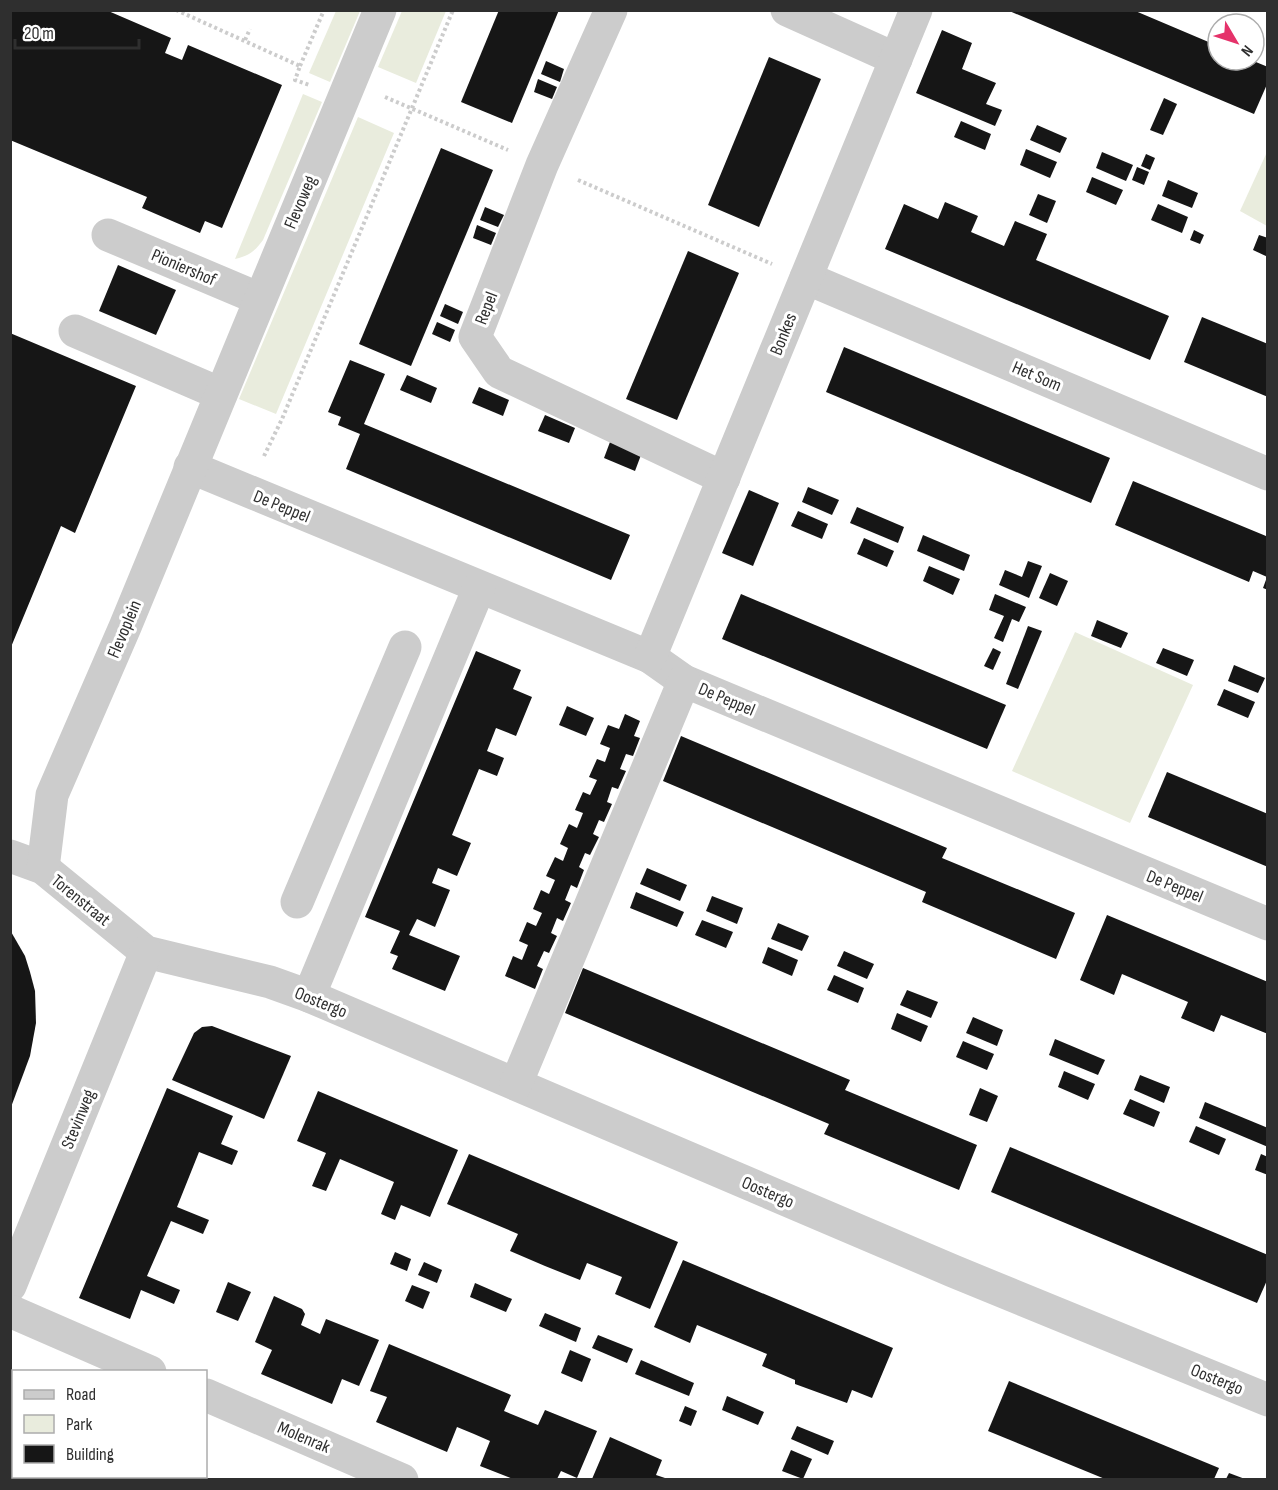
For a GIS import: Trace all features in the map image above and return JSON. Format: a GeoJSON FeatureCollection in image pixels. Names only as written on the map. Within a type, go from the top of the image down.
{"type":"FeatureCollection","features":[{"type":"Feature","properties":{"kind":"street","name":"Flevoweg"},"geometry":{"type":"LineString","coordinates":[[221,394],[380,10]]}},
{"type":"Feature","properties":{"kind":"street","name":"Repel"},"geometry":{"type":"LineString","coordinates":[[611,10],[542,165],[475,337],[499,372],[724,478]]}},
{"type":"Feature","properties":{"kind":"street"},"geometry":{"type":"LineString","coordinates":[[787,10],[896,59]]}},
{"type":"Feature","properties":{"kind":"street","name":"Bonkes"},"geometry":{"type":"LineString","coordinates":[[650,657],[916,10]]}},
{"type":"Feature","properties":{"kind":"street","name":"Pioniershof"},"geometry":{"type":"LineString","coordinates":[[108,235],[260,299]]}},
{"type":"Feature","properties":{"kind":"street","name":"Het Som"},"geometry":{"type":"LineString","coordinates":[[806,278],[1268,474]]}},
{"type":"Feature","properties":{"kind":"street"},"geometry":{"type":"LineString","coordinates":[[75,330],[221,394]]}},
{"type":"Feature","properties":{"kind":"street","name":"Flevoplein"},"geometry":{"type":"LineString","coordinates":[[43,868],[52,795],[125,627],[221,394]]}},
{"type":"Feature","properties":{"kind":"street","name":"De Peppel"},"geometry":{"type":"LineString","coordinates":[[190,467],[650,657],[684,681],[1268,924]]}},
{"type":"Feature","properties":{"kind":"street"},"geometry":{"type":"LineString","coordinates":[[309,996],[479,588]]}},
{"type":"Feature","properties":{"kind":"street"},"geometry":{"type":"LineString","coordinates":[[297,902],[405,646]]}},
{"type":"Feature","properties":{"kind":"street"},"geometry":{"type":"LineString","coordinates":[[516,1084],[684,681]]}},
{"type":"Feature","properties":{"kind":"street","name":"Torenstraat"},"geometry":{"type":"LineString","coordinates":[[10,856],[43,868],[146,952]]}},
{"type":"Feature","properties":{"kind":"street","name":"Oostergo"},"geometry":{"type":"LineString","coordinates":[[146,952],[270,982],[309,996],[953,1271],[1268,1400]]}},
{"type":"Feature","properties":{"kind":"street","name":"Stevinweg"},"geometry":{"type":"LineString","coordinates":[[10,1286],[146,952]]}},
{"type":"Feature","properties":{"kind":"street"},"geometry":{"type":"LineString","coordinates":[[10,1311],[148,1370]]}},
{"type":"Feature","properties":{"kind":"street","name":"Molenrak"},"geometry":{"type":"LineString","coordinates":[[207,1395],[402,1479]]}},
{"type":"Feature","properties":{"kind":"path"},"geometry":{"type":"LineString","coordinates":[[177,10],[300,66]]}},
{"type":"Feature","properties":{"kind":"path"},"geometry":{"type":"LineString","coordinates":[[324,10],[295,80],[344,99]]}},
{"type":"Feature","properties":{"kind":"path"},"geometry":{"type":"LineString","coordinates":[[246,491],[282,419],[453,10]]}},
{"type":"Feature","properties":{"kind":"path"},"geometry":{"type":"LineString","coordinates":[[245,40],[250,29]]}},
{"type":"Feature","properties":{"kind":"green space"},"geometry":{"type":"Polygon","coordinates":[[[336,11],[360,11],[330,82],[309,73],[336,11]]]}},
{"type":"Feature","properties":{"kind":"green space"},"geometry":{"type":"Polygon","coordinates":[[[402,11],[446,11],[416,83],[378,67],[402,11]]]}},
{"type":"Feature","properties":{"kind":"green space"},"geometry":{"type":"Polygon","coordinates":[[[303,94],[322,102],[263,240],[251,252],[235,259],[303,94]]]}},
{"type":"Feature","properties":{"kind":"green space"},"geometry":{"type":"Polygon","coordinates":[[[358,117],[394,133],[276,414],[239,399],[358,117]]]}},
{"type":"Feature","properties":{"kind":"green space"},"geometry":{"type":"Polygon","coordinates":[[[1267,152],[1267,226],[1240,211],[1267,152]]]}},
{"type":"Feature","properties":{"kind":"green space"},"geometry":{"type":"Polygon","coordinates":[[[1075,632],[1193,685],[1130,823],[1012,771],[1075,632]]]}},
{"type":"Feature","properties":{"kind":"building"},"geometry":{"type":"Polygon","coordinates":[[[10,10],[106,10],[171,38],[165,53],[182,60],[188,45],[282,85],[222,228],[205,221],[200,233],[142,208],[147,197],[10,140],[10,10]]]}},
{"type":"Feature","properties":{"kind":"building"},"geometry":{"type":"Polygon","coordinates":[[[499,10],[559,10],[512,123],[461,102],[499,10]]]}},
{"type":"Feature","properties":{"kind":"building"},"geometry":{"type":"Polygon","coordinates":[[[1007,10],[1133,10],[1206,41],[1206,72],[1266,72],[1266,66],[1268,67],[1268,82],[1254,114],[1007,10]]]}},
{"type":"Feature","properties":{"kind":"building"},"geometry":{"type":"Polygon","coordinates":[[[942,30],[972,43],[962,69],[996,83],[986,104],[1002,110],[995,126],[916,93],[942,30]]]}},
{"type":"Feature","properties":{"kind":"building"},"geometry":{"type":"Polygon","coordinates":[[[769,57],[821,79],[759,227],[708,205],[769,57]]]}},
{"type":"Feature","properties":{"kind":"building"},"geometry":{"type":"Polygon","coordinates":[[[546,61],[564,69],[560,82],[541,74],[546,61]]]}},
{"type":"Feature","properties":{"kind":"building"},"geometry":{"type":"Polygon","coordinates":[[[538,79],[557,87],[552,99],[534,92],[538,79]]]}},
{"type":"Feature","properties":{"kind":"building"},"geometry":{"type":"Polygon","coordinates":[[[1164,98],[1177,104],[1163,135],[1150,130],[1164,98]]]}},
{"type":"Feature","properties":{"kind":"building"},"geometry":{"type":"Polygon","coordinates":[[[961,121],[991,134],[985,150],[954,137],[961,121]]]}},
{"type":"Feature","properties":{"kind":"building"},"geometry":{"type":"Polygon","coordinates":[[[1037,125],[1067,138],[1060,153],[1030,140],[1037,125]]]}},
{"type":"Feature","properties":{"kind":"building"},"geometry":{"type":"Polygon","coordinates":[[[441,148],[493,170],[411,366],[359,344],[441,148]]]}},
{"type":"Feature","properties":{"kind":"building"},"geometry":{"type":"Polygon","coordinates":[[[1026,149],[1057,162],[1050,178],[1020,165],[1026,149]]]}},
{"type":"Feature","properties":{"kind":"building"},"geometry":{"type":"Polygon","coordinates":[[[1102,152],[1133,165],[1126,181],[1096,168],[1102,152]]]}},
{"type":"Feature","properties":{"kind":"building"},"geometry":{"type":"Polygon","coordinates":[[[1146,154],[1155,158],[1150,170],[1141,166],[1146,154]]]}},
{"type":"Feature","properties":{"kind":"building"},"geometry":{"type":"Polygon","coordinates":[[[1137,167],[1149,172],[1144,185],[1132,180],[1137,167]]]}},
{"type":"Feature","properties":{"kind":"building"},"geometry":{"type":"Polygon","coordinates":[[[1092,177],[1123,190],[1116,205],[1086,192],[1092,177]]]}},
{"type":"Feature","properties":{"kind":"building"},"geometry":{"type":"Polygon","coordinates":[[[1168,180],[1198,193],[1192,208],[1162,196],[1168,180]]]}},
{"type":"Feature","properties":{"kind":"building"},"geometry":{"type":"Polygon","coordinates":[[[1038,194],[1056,201],[1047,223],[1029,215],[1038,194]]]}},
{"type":"Feature","properties":{"kind":"building"},"geometry":{"type":"Polygon","coordinates":[[[945,202],[978,216],[971,232],[1004,246],[1015,221],[1047,234],[1036,260],[1169,316],[1150,360],[885,249],[904,204],[938,219],[945,202]]]}},
{"type":"Feature","properties":{"kind":"building"},"geometry":{"type":"Polygon","coordinates":[[[1158,204],[1188,217],[1182,233],[1151,220],[1158,204]]]}},
{"type":"Feature","properties":{"kind":"building"},"geometry":{"type":"Polygon","coordinates":[[[485,207],[504,215],[498,227],[480,220],[485,207]]]}},
{"type":"Feature","properties":{"kind":"building"},"geometry":{"type":"Polygon","coordinates":[[[477,225],[496,233],[491,245],[473,238],[477,225]]]}},
{"type":"Feature","properties":{"kind":"building"},"geometry":{"type":"Polygon","coordinates":[[[1194,230],[1204,235],[1200,244],[1190,240],[1194,230]]]}},
{"type":"Feature","properties":{"kind":"building"},"geometry":{"type":"Polygon","coordinates":[[[1259,235],[1268,238],[1268,257],[1253,250],[1259,235]]]}},
{"type":"Feature","properties":{"kind":"building"},"geometry":{"type":"Polygon","coordinates":[[[688,251],[739,273],[677,420],[626,399],[688,251]]]}},
{"type":"Feature","properties":{"kind":"building"},"geometry":{"type":"Polygon","coordinates":[[[118,265],[176,290],[156,335],[99,311],[118,265]]]}},
{"type":"Feature","properties":{"kind":"building"},"geometry":{"type":"Polygon","coordinates":[[[445,304],[463,312],[458,324],[440,316],[445,304]]]}},
{"type":"Feature","properties":{"kind":"building"},"geometry":{"type":"Polygon","coordinates":[[[1202,317],[1268,344],[1268,397],[1184,362],[1202,317]]]}},
{"type":"Feature","properties":{"kind":"building"},"geometry":{"type":"Polygon","coordinates":[[[437,322],[455,330],[450,342],[432,334],[437,322]]]}},
{"type":"Feature","properties":{"kind":"building"},"geometry":{"type":"Polygon","coordinates":[[[10,333],[136,386],[75,533],[61,526],[11,647],[10,333]]]}},
{"type":"Feature","properties":{"kind":"building"},"geometry":{"type":"Polygon","coordinates":[[[844,347],[1110,458],[1091,503],[826,392],[844,347]]]}},
{"type":"Feature","properties":{"kind":"building"},"geometry":{"type":"Polygon","coordinates":[[[350,360],[385,374],[364,424],[630,535],[611,580],[346,469],[360,434],[338,425],[341,417],[328,412],[350,360]]]}},
{"type":"Feature","properties":{"kind":"building"},"geometry":{"type":"Polygon","coordinates":[[[407,375],[437,388],[431,403],[400,390],[407,375]]]}},
{"type":"Feature","properties":{"kind":"building"},"geometry":{"type":"Polygon","coordinates":[[[479,387],[509,400],[503,416],[472,403],[479,387]]]}},
{"type":"Feature","properties":{"kind":"building"},"geometry":{"type":"Polygon","coordinates":[[[545,415],[575,428],[569,443],[538,431],[545,415]]]}},
{"type":"Feature","properties":{"kind":"building"},"geometry":{"type":"Polygon","coordinates":[[[610,442],[641,455],[635,471],[604,458],[610,442]]]}},
{"type":"Feature","properties":{"kind":"building"},"geometry":{"type":"Polygon","coordinates":[[[1133,481],[1266,536],[1268,532],[1268,590],[1263,588],[1267,577],[1253,571],[1249,582],[1115,525],[1133,481]]]}},
{"type":"Feature","properties":{"kind":"building"},"geometry":{"type":"Polygon","coordinates":[[[808,487],[839,500],[832,515],[802,502],[808,487]]]}},
{"type":"Feature","properties":{"kind":"building"},"geometry":{"type":"Polygon","coordinates":[[[749,490],[779,503],[753,566],[722,553],[749,490]]]}},
{"type":"Feature","properties":{"kind":"building"},"geometry":{"type":"Polygon","coordinates":[[[857,507],[904,527],[898,543],[850,523],[857,507]]]}},
{"type":"Feature","properties":{"kind":"building"},"geometry":{"type":"Polygon","coordinates":[[[798,511],[828,524],[822,539],[791,526],[798,511]]]}},
{"type":"Feature","properties":{"kind":"building"},"geometry":{"type":"Polygon","coordinates":[[[923,535],[970,555],[964,571],[917,551],[923,535]]]}},
{"type":"Feature","properties":{"kind":"building"},"geometry":{"type":"Polygon","coordinates":[[[864,538],[894,551],[887,567],[857,554],[864,538]]]}},
{"type":"Feature","properties":{"kind":"building"},"geometry":{"type":"Polygon","coordinates":[[[1028,561],[1042,566],[1029,598],[999,585],[1005,570],[1022,577],[1028,561]]]}},
{"type":"Feature","properties":{"kind":"building"},"geometry":{"type":"Polygon","coordinates":[[[929,566],[960,579],[953,595],[923,581],[929,566]]]}},
{"type":"Feature","properties":{"kind":"building"},"geometry":{"type":"Polygon","coordinates":[[[1050,573],[1068,581],[1057,606],[1039,598],[1050,573]]]}},
{"type":"Feature","properties":{"kind":"building"},"geometry":{"type":"Polygon","coordinates":[[[741,594],[1006,705],[987,749],[722,639],[741,594]]]}},
{"type":"Feature","properties":{"kind":"building"},"geometry":{"type":"Polygon","coordinates":[[[995,594],[1026,607],[1019,622],[1012,619],[1003,642],[994,638],[1004,616],[989,610],[995,594]]]}},
{"type":"Feature","properties":{"kind":"building"},"geometry":{"type":"Polygon","coordinates":[[[1097,620],[1128,633],[1121,648],[1091,636],[1097,620]]]}},
{"type":"Feature","properties":{"kind":"building"},"geometry":{"type":"Polygon","coordinates":[[[1028,626],[1042,631],[1018,689],[1006,684],[1028,626]]]}},
{"type":"Feature","properties":{"kind":"building"},"geometry":{"type":"Polygon","coordinates":[[[993,648],[1001,652],[993,670],[984,666],[993,648]]]}},
{"type":"Feature","properties":{"kind":"building"},"geometry":{"type":"Polygon","coordinates":[[[1163,648],[1194,660],[1187,676],[1156,663],[1163,648]]]}},
{"type":"Feature","properties":{"kind":"building"},"geometry":{"type":"Polygon","coordinates":[[[476,651],[521,670],[513,689],[532,697],[516,736],[496,728],[487,751],[504,758],[497,776],[479,769],[452,835],[471,843],[457,876],[438,868],[432,883],[450,890],[435,927],[417,919],[409,935],[460,956],[445,991],[392,969],[398,956],[390,953],[400,931],[365,917],[476,651]]]}},
{"type":"Feature","properties":{"kind":"building"},"geometry":{"type":"Polygon","coordinates":[[[1234,665],[1265,678],[1258,693],[1228,681],[1234,665]]]}},
{"type":"Feature","properties":{"kind":"building"},"geometry":{"type":"Polygon","coordinates":[[[1224,689],[1255,702],[1248,718],[1217,705],[1224,689]]]}},
{"type":"Feature","properties":{"kind":"building"},"geometry":{"type":"Polygon","coordinates":[[[567,706],[594,718],[586,736],[559,725],[567,706]]]}},
{"type":"Feature","properties":{"kind":"building"},"geometry":{"type":"Polygon","coordinates":[[[625,714],[640,721],[634,736],[640,738],[633,756],[626,754],[620,769],[626,771],[618,789],[612,787],[607,802],[612,804],[604,822],[599,820],[593,834],[599,837],[590,855],[585,853],[579,867],[584,870],[577,888],[571,885],[565,900],[571,903],[563,921],[557,918],[551,933],[557,936],[549,953],[544,951],[537,966],[543,969],[535,989],[505,976],[513,956],[522,960],[528,945],[519,941],[527,922],[536,926],[542,913],[533,909],[541,890],[549,894],[555,880],[546,876],[555,857],[563,861],[568,848],[560,844],[569,824],[577,828],[583,813],[575,810],[583,792],[590,795],[597,780],[589,777],[597,759],[605,762],[610,748],[600,744],[608,725],[619,729],[625,714]]]}},
{"type":"Feature","properties":{"kind":"building"},"geometry":{"type":"Polygon","coordinates":[[[681,736],[947,848],[942,858],[1075,913],[1056,959],[922,902],[926,892],[663,781],[681,736]]]}},
{"type":"Feature","properties":{"kind":"building"},"geometry":{"type":"Polygon","coordinates":[[[1167,772],[1268,814],[1268,867],[1148,817],[1167,772]]]}},
{"type":"Feature","properties":{"kind":"building"},"geometry":{"type":"Polygon","coordinates":[[[647,868],[687,885],[680,901],[640,884],[647,868]]]}},
{"type":"Feature","properties":{"kind":"building"},"geometry":{"type":"Polygon","coordinates":[[[636,892],[684,912],[677,927],[630,908],[636,892]]]}},
{"type":"Feature","properties":{"kind":"building"},"geometry":{"type":"Polygon","coordinates":[[[712,896],[743,908],[737,924],[706,911],[712,896]]]}},
{"type":"Feature","properties":{"kind":"building"},"geometry":{"type":"Polygon","coordinates":[[[1107,915],[1268,982],[1268,1034],[1221,1015],[1214,1032],[1181,1018],[1188,1002],[1122,974],[1114,995],[1080,980],[1107,915]]]}},
{"type":"Feature","properties":{"kind":"building"},"geometry":{"type":"Polygon","coordinates":[[[702,920],[733,932],[726,948],[695,935],[702,920]]]}},
{"type":"Feature","properties":{"kind":"building"},"geometry":{"type":"Polygon","coordinates":[[[778,923],[809,936],[802,951],[771,939],[778,923]]]}},
{"type":"Feature","properties":{"kind":"building"},"geometry":{"type":"Polygon","coordinates":[[[10,930],[25,956],[30,972],[35,991],[36,1023],[30,1056],[11,1107],[10,930]]]}},
{"type":"Feature","properties":{"kind":"building"},"geometry":{"type":"Polygon","coordinates":[[[768,947],[798,960],[792,976],[762,963],[768,947]]]}},
{"type":"Feature","properties":{"kind":"building"},"geometry":{"type":"Polygon","coordinates":[[[844,951],[874,964],[867,979],[837,966],[844,951]]]}},
{"type":"Feature","properties":{"kind":"building"},"geometry":{"type":"Polygon","coordinates":[[[583,968],[850,1080],[845,1090],[977,1145],[959,1190],[824,1134],[829,1124],[565,1013],[583,968]]]}},
{"type":"Feature","properties":{"kind":"building"},"geometry":{"type":"Polygon","coordinates":[[[834,975],[864,988],[858,1003],[827,990],[834,975]]]}},
{"type":"Feature","properties":{"kind":"building"},"geometry":{"type":"Polygon","coordinates":[[[907,990],[938,1002],[931,1018],[900,1005],[907,990]]]}},
{"type":"Feature","properties":{"kind":"building"},"geometry":{"type":"Polygon","coordinates":[[[897,1013],[928,1026],[921,1042],[891,1029],[897,1013]]]}},
{"type":"Feature","properties":{"kind":"building"},"geometry":{"type":"Polygon","coordinates":[[[973,1017],[1003,1030],[997,1046],[966,1033],[973,1017]]]}},
{"type":"Feature","properties":{"kind":"building"},"geometry":{"type":"Polygon","coordinates":[[[212,1026],[291,1056],[264,1119],[172,1080],[194,1033],[202,1027],[212,1026]]]}},
{"type":"Feature","properties":{"kind":"building"},"geometry":{"type":"Polygon","coordinates":[[[1055,1039],[1105,1060],[1098,1075],[1049,1055],[1055,1039]]]}},
{"type":"Feature","properties":{"kind":"building"},"geometry":{"type":"Polygon","coordinates":[[[963,1041],[994,1054],[987,1070],[956,1057],[963,1041]]]}},
{"type":"Feature","properties":{"kind":"building"},"geometry":{"type":"Polygon","coordinates":[[[1064,1071],[1095,1084],[1088,1100],[1058,1087],[1064,1071]]]}},
{"type":"Feature","properties":{"kind":"building"},"geometry":{"type":"Polygon","coordinates":[[[1140,1075],[1170,1087],[1164,1103],[1134,1090],[1140,1075]]]}},
{"type":"Feature","properties":{"kind":"building"},"geometry":{"type":"Polygon","coordinates":[[[167,1088],[233,1116],[221,1144],[238,1151],[232,1165],[199,1152],[177,1207],[209,1220],[203,1234],[171,1221],[147,1276],[180,1290],[174,1304],[141,1290],[130,1319],[79,1298],[167,1088]]]}},
{"type":"Feature","properties":{"kind":"building"},"geometry":{"type":"Polygon","coordinates":[[[980,1088],[998,1096],[987,1122],[969,1115],[980,1088]]]}},
{"type":"Feature","properties":{"kind":"building"},"geometry":{"type":"Polygon","coordinates":[[[318,1091],[458,1150],[430,1217],[401,1205],[395,1220],[381,1214],[394,1182],[340,1159],[326,1191],[312,1186],[326,1153],[297,1141],[318,1091]]]}},
{"type":"Feature","properties":{"kind":"building"},"geometry":{"type":"Polygon","coordinates":[[[1130,1099],[1160,1112],[1154,1127],[1123,1114],[1130,1099]]]}},
{"type":"Feature","properties":{"kind":"building"},"geometry":{"type":"Polygon","coordinates":[[[1205,1102],[1268,1128],[1268,1147],[1199,1118],[1205,1102]]]}},
{"type":"Feature","properties":{"kind":"building"},"geometry":{"type":"Polygon","coordinates":[[[1196,1126],[1226,1139],[1219,1155],[1189,1142],[1196,1126]]]}},
{"type":"Feature","properties":{"kind":"building"},"geometry":{"type":"Polygon","coordinates":[[[1010,1147],[1268,1255],[1268,1278],[1257,1303],[991,1192],[1010,1147]]]}},
{"type":"Feature","properties":{"kind":"building"},"geometry":{"type":"Polygon","coordinates":[[[469,1154],[678,1242],[650,1309],[615,1294],[622,1277],[587,1263],[580,1280],[545,1266],[510,1251],[518,1234],[447,1204],[469,1154]]]}},
{"type":"Feature","properties":{"kind":"building"},"geometry":{"type":"Polygon","coordinates":[[[1261,1154],[1268,1157],[1268,1175],[1255,1170],[1261,1154]]]}},
{"type":"Feature","properties":{"kind":"building"},"geometry":{"type":"Polygon","coordinates":[[[395,1252],[411,1259],[407,1271],[390,1264],[395,1252]]]}},
{"type":"Feature","properties":{"kind":"building"},"geometry":{"type":"Polygon","coordinates":[[[683,1260],[893,1348],[872,1398],[852,1390],[847,1403],[795,1384],[795,1380],[762,1366],[767,1354],[697,1325],[690,1343],[654,1327],[683,1260]]]}},
{"type":"Feature","properties":{"kind":"building"},"geometry":{"type":"Polygon","coordinates":[[[424,1262],[442,1270],[437,1283],[418,1275],[424,1262]]]}},
{"type":"Feature","properties":{"kind":"building"},"geometry":{"type":"Polygon","coordinates":[[[228,1282],[251,1292],[238,1321],[216,1312],[228,1282]]]}},
{"type":"Feature","properties":{"kind":"building"},"geometry":{"type":"Polygon","coordinates":[[[475,1283],[512,1299],[506,1312],[470,1297],[475,1283]]]}},
{"type":"Feature","properties":{"kind":"building"},"geometry":{"type":"Polygon","coordinates":[[[412,1285],[430,1292],[423,1309],[405,1301],[412,1285]]]}},
{"type":"Feature","properties":{"kind":"building"},"geometry":{"type":"Polygon","coordinates":[[[274,1296],[302,1309],[305,1314],[301,1325],[320,1334],[326,1319],[379,1340],[359,1386],[342,1379],[332,1404],[261,1374],[272,1350],[255,1342],[274,1296]]]}},
{"type":"Feature","properties":{"kind":"building"},"geometry":{"type":"Polygon","coordinates":[[[545,1313],[581,1328],[576,1342],[539,1326],[545,1313]]]}},
{"type":"Feature","properties":{"kind":"building"},"geometry":{"type":"Polygon","coordinates":[[[598,1335],[633,1349],[627,1363],[592,1348],[598,1335]]]}},
{"type":"Feature","properties":{"kind":"building"},"geometry":{"type":"Polygon","coordinates":[[[389,1344],[511,1395],[504,1411],[538,1425],[545,1410],[597,1431],[577,1478],[561,1471],[557,1479],[513,1479],[480,1466],[490,1441],[474,1434],[457,1427],[447,1452],[376,1422],[387,1397],[370,1391],[389,1344]]]}},
{"type":"Feature","properties":{"kind":"building"},"geometry":{"type":"Polygon","coordinates":[[[570,1350],[591,1359],[582,1382],[561,1373],[570,1350]]]}},
{"type":"Feature","properties":{"kind":"building"},"geometry":{"type":"Polygon","coordinates":[[[641,1360],[694,1383],[689,1396],[635,1374],[641,1360]]]}},
{"type":"Feature","properties":{"kind":"building"},"geometry":{"type":"Polygon","coordinates":[[[1009,1381],[1219,1468],[1214,1479],[1105,1479],[988,1431],[1009,1381]]]}},
{"type":"Feature","properties":{"kind":"building"},"geometry":{"type":"Polygon","coordinates":[[[727,1396],[764,1412],[758,1425],[722,1410],[727,1396]]]}},
{"type":"Feature","properties":{"kind":"building"},"geometry":{"type":"Polygon","coordinates":[[[685,1406],[697,1411],[691,1426],[679,1421],[685,1406]]]}},
{"type":"Feature","properties":{"kind":"building"},"geometry":{"type":"Polygon","coordinates":[[[797,1426],[834,1441],[828,1455],[791,1439],[797,1426]]]}},
{"type":"Feature","properties":{"kind":"building"},"geometry":{"type":"Polygon","coordinates":[[[610,1437],[662,1460],[656,1475],[668,1479],[592,1479],[610,1437]]]}},
{"type":"Feature","properties":{"kind":"building"},"geometry":{"type":"Polygon","coordinates":[[[791,1450],[812,1459],[803,1479],[782,1471],[791,1450]]]}},
{"type":"Feature","properties":{"kind":"building"},"geometry":{"type":"Polygon","coordinates":[[[12,1464],[12,1478],[63,1478],[62,1479],[10,1479],[12,1464]]]}},
{"type":"Feature","properties":{"kind":"building"},"geometry":{"type":"Polygon","coordinates":[[[1229,1473],[1245,1479],[1226,1479],[1229,1473]]]}}]}
